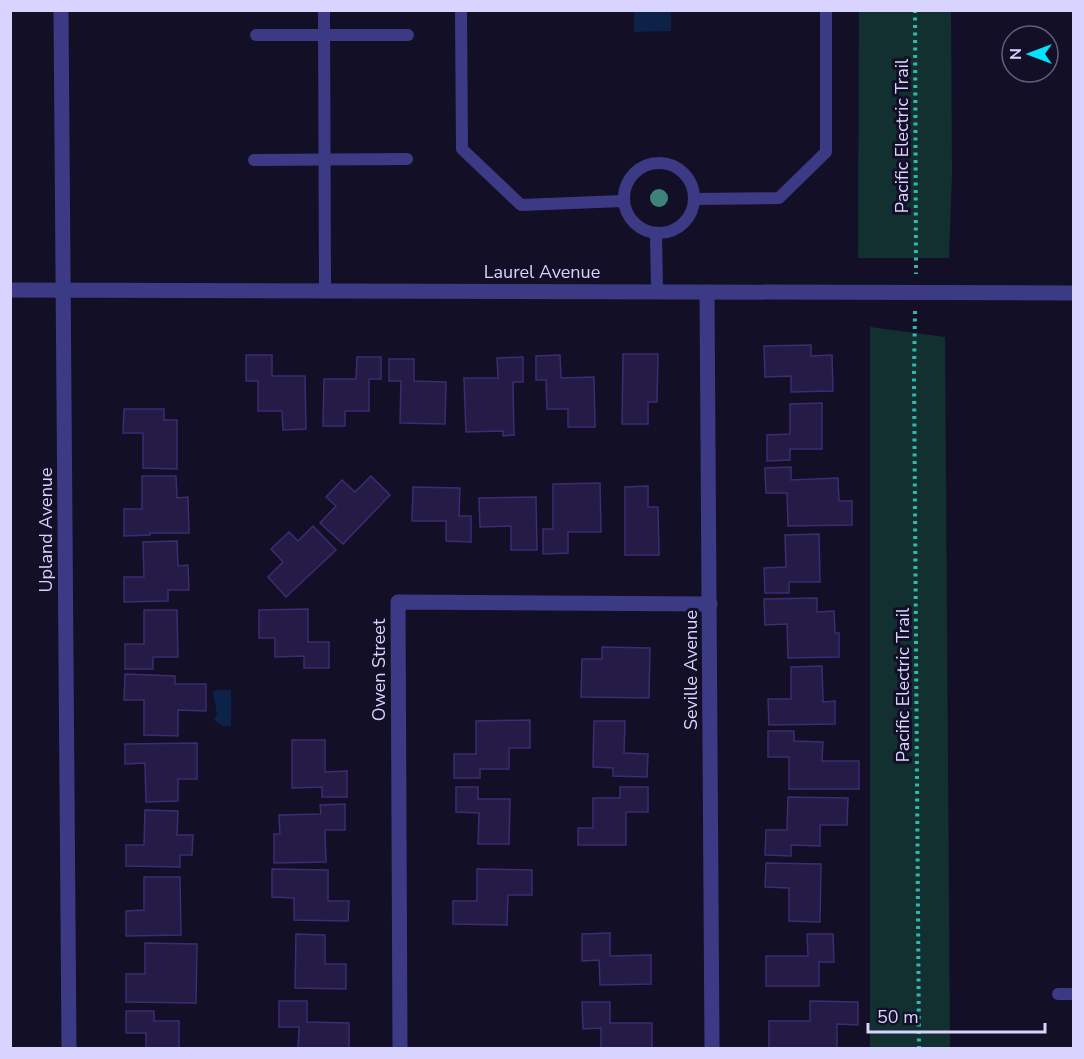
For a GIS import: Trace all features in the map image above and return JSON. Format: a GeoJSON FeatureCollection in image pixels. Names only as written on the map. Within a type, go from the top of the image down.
{"type":"FeatureCollection","features":[{"type":"Feature","properties":{"kind":"street","name":"Upland Avenue"},"geometry":{"type":"LineString","coordinates":[[61,10],[69,1048]]}},
{"type":"Feature","properties":{"kind":"street","name":"Laurel Avenue"},"geometry":{"type":"LineString","coordinates":[[10,290],[1074,293]]}},
{"type":"Feature","properties":{"kind":"street","name":"Seville Avenue"},"geometry":{"type":"LineString","coordinates":[[707,292],[712,1048]]}},
{"type":"Feature","properties":{"kind":"street","name":"Owen Street"},"geometry":{"type":"LineString","coordinates":[[400,1048],[398,602],[710,604]]}},
{"type":"Feature","properties":{"kind":"lane"},"geometry":{"type":"LineString","coordinates":[[324,10],[325,291]]}},
{"type":"Feature","properties":{"kind":"lane"},"geometry":{"type":"LineString","coordinates":[[462,10],[462,149],[520,205],[623,201]]}},
{"type":"Feature","properties":{"kind":"lane"},"geometry":{"type":"LineString","coordinates":[[694,199],[779,198],[826,152],[826,10]]}},
{"type":"Feature","properties":{"kind":"lane"},"geometry":{"type":"LineString","coordinates":[[256,34],[408,34]]}},
{"type":"Feature","properties":{"kind":"lane"},"geometry":{"type":"LineString","coordinates":[[254,160],[407,159]]}},
{"type":"Feature","properties":{"kind":"lane"},"geometry":{"type":"LineString","coordinates":[[658,163],[669,164],[687,178],[694,199],[692,210],[686,220],[667,232],[656,233],[638,226],[626,211],[623,201],[629,179],[646,165],[658,163]]}},
{"type":"Feature","properties":{"kind":"lane"},"geometry":{"type":"LineString","coordinates":[[656,233],[657,292]]}},
{"type":"Feature","properties":{"kind":"lane"},"geometry":{"type":"LineString","coordinates":[[1058,994],[1074,994]]}},
{"type":"Feature","properties":{"kind":"path","name":"Pacific Electric Trail"},"geometry":{"type":"LineString","coordinates":[[915,10],[915,261]]}},
{"type":"Feature","properties":{"kind":"path","name":"Pacific Electric Trail"},"geometry":{"type":"LineString","coordinates":[[915,321],[919,1048]]}},
{"type":"Feature","properties":{"kind":"green space"},"geometry":{"type":"Polygon","coordinates":[[[859,11],[951,11],[952,176],[949,258],[858,258],[859,11]]]}},
{"type":"Feature","properties":{"kind":"green space"},"geometry":{"type":"Polygon","coordinates":[[[870,327],[945,337],[950,1048],[870,1048],[870,327]]]}},
{"type":"Feature","properties":{"kind":"water"},"geometry":{"type":"Polygon","coordinates":[[[634,11],[671,11],[671,31],[634,32],[634,11]]]}},
{"type":"Feature","properties":{"kind":"water"},"geometry":{"type":"Polygon","coordinates":[[[231,690],[231,726],[223,726],[214,720],[217,714],[213,692],[231,690]]]}},
{"type":"Feature","properties":{"kind":"building"},"geometry":{"type":"Polygon","coordinates":[[[811,345],[811,356],[832,355],[833,391],[791,392],[791,376],[765,377],[764,346],[811,345]]]}},
{"type":"Feature","properties":{"kind":"building"},"geometry":{"type":"Polygon","coordinates":[[[623,354],[658,354],[657,402],[648,402],[648,424],[622,424],[623,354]]]}},
{"type":"Feature","properties":{"kind":"building"},"geometry":{"type":"Polygon","coordinates":[[[246,355],[272,355],[272,376],[305,376],[306,429],[283,430],[282,411],[258,411],[258,381],[246,381],[246,355]]]}},
{"type":"Feature","properties":{"kind":"building"},"geometry":{"type":"Polygon","coordinates":[[[560,355],[561,378],[594,377],[595,427],[568,427],[568,409],[547,409],[546,380],[536,380],[536,356],[560,355]]]}},
{"type":"Feature","properties":{"kind":"building"},"geometry":{"type":"Polygon","coordinates":[[[357,357],[381,357],[381,379],[369,379],[369,411],[345,411],[345,426],[323,426],[324,379],[356,379],[357,357]]]}},
{"type":"Feature","properties":{"kind":"building"},"geometry":{"type":"Polygon","coordinates":[[[523,357],[523,382],[513,382],[514,435],[503,436],[503,431],[466,432],[464,378],[498,378],[497,358],[523,357]]]}},
{"type":"Feature","properties":{"kind":"building"},"geometry":{"type":"Polygon","coordinates":[[[389,359],[414,359],[414,381],[446,382],[445,424],[400,423],[401,381],[389,381],[389,359]]]}},
{"type":"Feature","properties":{"kind":"building"},"geometry":{"type":"Polygon","coordinates":[[[822,403],[822,449],[790,449],[790,460],[767,461],[767,435],[790,434],[790,404],[822,403]]]}},
{"type":"Feature","properties":{"kind":"building"},"geometry":{"type":"Polygon","coordinates":[[[124,409],[164,409],[164,420],[177,420],[177,469],[143,468],[143,433],[123,433],[124,409]]]}},
{"type":"Feature","properties":{"kind":"building"},"geometry":{"type":"Polygon","coordinates":[[[791,467],[791,480],[838,478],[839,501],[852,501],[852,525],[788,526],[787,493],[766,493],[765,468],[791,467]]]}},
{"type":"Feature","properties":{"kind":"building"},"geometry":{"type":"Polygon","coordinates":[[[142,476],[176,476],[177,498],[188,497],[189,533],[124,536],[124,509],[142,509],[142,476]]]}},
{"type":"Feature","properties":{"kind":"building"},"geometry":{"type":"Polygon","coordinates":[[[371,476],[390,495],[343,544],[320,523],[336,506],[326,497],[342,480],[355,492],[371,476]]]}},
{"type":"Feature","properties":{"kind":"building"},"geometry":{"type":"Polygon","coordinates":[[[600,483],[601,532],[568,532],[568,553],[543,554],[543,529],[553,529],[553,484],[600,483]]]}},
{"type":"Feature","properties":{"kind":"building"},"geometry":{"type":"Polygon","coordinates":[[[648,486],[648,507],[658,507],[659,555],[625,555],[625,487],[648,486]]]}},
{"type":"Feature","properties":{"kind":"building"},"geometry":{"type":"Polygon","coordinates":[[[413,487],[460,488],[459,516],[471,516],[471,542],[446,541],[446,521],[412,521],[413,487]]]}},
{"type":"Feature","properties":{"kind":"building"},"geometry":{"type":"Polygon","coordinates":[[[536,497],[537,550],[511,550],[511,526],[480,527],[479,498],[536,497]]]}},
{"type":"Feature","properties":{"kind":"building"},"geometry":{"type":"Polygon","coordinates":[[[313,526],[336,550],[286,597],[268,577],[283,562],[271,549],[289,532],[298,541],[313,526]]]}},
{"type":"Feature","properties":{"kind":"building"},"geometry":{"type":"Polygon","coordinates":[[[819,534],[820,582],[789,582],[789,593],[765,593],[764,568],[786,567],[785,535],[819,534]]]}},
{"type":"Feature","properties":{"kind":"building"},"geometry":{"type":"Polygon","coordinates":[[[177,541],[178,566],[188,565],[189,590],[168,590],[168,601],[124,602],[124,577],[144,577],[143,542],[177,541]]]}},
{"type":"Feature","properties":{"kind":"building"},"geometry":{"type":"Polygon","coordinates":[[[817,598],[817,612],[834,611],[835,633],[839,633],[839,657],[788,658],[787,624],[765,625],[764,599],[817,598]]]}},
{"type":"Feature","properties":{"kind":"building"},"geometry":{"type":"Polygon","coordinates":[[[308,609],[308,642],[329,642],[329,668],[304,668],[304,656],[275,657],[275,638],[259,638],[259,610],[308,609]]]}},
{"type":"Feature","properties":{"kind":"building"},"geometry":{"type":"Polygon","coordinates":[[[144,610],[177,610],[178,657],[153,657],[153,669],[125,669],[125,644],[144,644],[144,610]]]}},
{"type":"Feature","properties":{"kind":"building"},"geometry":{"type":"Polygon","coordinates":[[[602,647],[650,648],[649,698],[581,697],[582,659],[602,659],[602,647]]]}},
{"type":"Feature","properties":{"kind":"building"},"geometry":{"type":"Polygon","coordinates":[[[822,666],[823,702],[835,701],[835,724],[769,725],[768,699],[791,699],[791,667],[822,666]]]}},
{"type":"Feature","properties":{"kind":"building"},"geometry":{"type":"Polygon","coordinates":[[[125,674],[175,676],[175,684],[206,684],[206,711],[178,710],[178,736],[144,735],[144,700],[124,700],[125,674]]]}},
{"type":"Feature","properties":{"kind":"building"},"geometry":{"type":"Polygon","coordinates":[[[530,720],[530,748],[509,748],[509,769],[480,769],[480,778],[454,778],[454,754],[476,754],[476,721],[530,720]]]}},
{"type":"Feature","properties":{"kind":"building"},"geometry":{"type":"Polygon","coordinates":[[[594,721],[625,721],[624,753],[648,754],[647,777],[613,776],[613,768],[593,767],[594,721]]]}},
{"type":"Feature","properties":{"kind":"building"},"geometry":{"type":"Polygon","coordinates":[[[768,731],[794,731],[794,741],[823,742],[822,761],[859,761],[859,789],[789,789],[789,757],[768,757],[768,731]]]}},
{"type":"Feature","properties":{"kind":"building"},"geometry":{"type":"Polygon","coordinates":[[[292,740],[325,740],[325,772],[347,771],[347,797],[322,797],[322,787],[292,788],[292,740]]]}},
{"type":"Feature","properties":{"kind":"building"},"geometry":{"type":"Polygon","coordinates":[[[197,743],[197,779],[178,779],[178,801],[146,802],[145,763],[125,764],[125,744],[197,743]]]}},
{"type":"Feature","properties":{"kind":"building"},"geometry":{"type":"Polygon","coordinates":[[[456,787],[478,787],[478,799],[510,799],[509,844],[478,844],[479,813],[456,812],[456,787]]]}},
{"type":"Feature","properties":{"kind":"building"},"geometry":{"type":"Polygon","coordinates":[[[620,787],[648,787],[648,812],[626,812],[626,845],[578,845],[578,828],[593,828],[593,798],[620,798],[620,787]]]}},
{"type":"Feature","properties":{"kind":"building"},"geometry":{"type":"Polygon","coordinates":[[[788,797],[848,798],[847,825],[820,825],[820,846],[791,845],[791,856],[765,855],[766,830],[787,830],[788,797]]]}},
{"type":"Feature","properties":{"kind":"building"},"geometry":{"type":"Polygon","coordinates":[[[345,804],[345,830],[325,830],[326,862],[274,863],[274,834],[280,834],[279,815],[321,814],[320,805],[345,804]]]}},
{"type":"Feature","properties":{"kind":"building"},"geometry":{"type":"Polygon","coordinates":[[[145,810],[178,811],[177,835],[193,835],[192,855],[180,855],[180,867],[126,866],[126,845],[144,845],[145,810]]]}},
{"type":"Feature","properties":{"kind":"building"},"geometry":{"type":"Polygon","coordinates":[[[766,863],[821,864],[820,922],[789,921],[789,888],[765,887],[766,863]]]}},
{"type":"Feature","properties":{"kind":"building"},"geometry":{"type":"Polygon","coordinates":[[[272,869],[328,870],[328,901],[349,901],[348,921],[294,920],[294,898],[272,897],[272,869]]]}},
{"type":"Feature","properties":{"kind":"building"},"geometry":{"type":"Polygon","coordinates":[[[477,869],[532,870],[532,895],[508,895],[507,925],[453,924],[453,901],[477,901],[477,869]]]}},
{"type":"Feature","properties":{"kind":"building"},"geometry":{"type":"Polygon","coordinates":[[[144,877],[180,877],[181,935],[126,936],[126,911],[144,910],[144,877]]]}},
{"type":"Feature","properties":{"kind":"building"},"geometry":{"type":"Polygon","coordinates":[[[610,933],[610,956],[651,955],[651,984],[600,985],[599,960],[582,961],[582,934],[610,933]]]}},
{"type":"Feature","properties":{"kind":"building"},"geometry":{"type":"Polygon","coordinates":[[[296,934],[325,935],[325,964],[346,964],[346,989],[295,988],[296,934]]]}},
{"type":"Feature","properties":{"kind":"building"},"geometry":{"type":"Polygon","coordinates":[[[807,934],[833,934],[834,962],[819,962],[819,986],[766,986],[766,956],[808,956],[807,934]]]}},
{"type":"Feature","properties":{"kind":"building"},"geometry":{"type":"Polygon","coordinates":[[[145,943],[197,944],[196,1003],[126,1002],[126,974],[145,974],[145,943]]]}},
{"type":"Feature","properties":{"kind":"building"},"geometry":{"type":"Polygon","coordinates":[[[279,1001],[307,1001],[307,1022],[349,1023],[349,1048],[298,1048],[299,1027],[279,1027],[279,1001]]]}},
{"type":"Feature","properties":{"kind":"building"},"geometry":{"type":"Polygon","coordinates":[[[810,1001],[858,1002],[858,1025],[837,1024],[837,1048],[769,1048],[769,1021],[810,1021],[810,1001]]]}},
{"type":"Feature","properties":{"kind":"building"},"geometry":{"type":"Polygon","coordinates":[[[582,1002],[610,1002],[610,1023],[652,1023],[652,1048],[601,1048],[601,1028],[583,1029],[582,1002]]]}},
{"type":"Feature","properties":{"kind":"building"},"geometry":{"type":"Polygon","coordinates":[[[126,1011],[154,1011],[154,1021],[179,1021],[179,1048],[146,1048],[146,1033],[126,1033],[126,1011]]]}}]}
